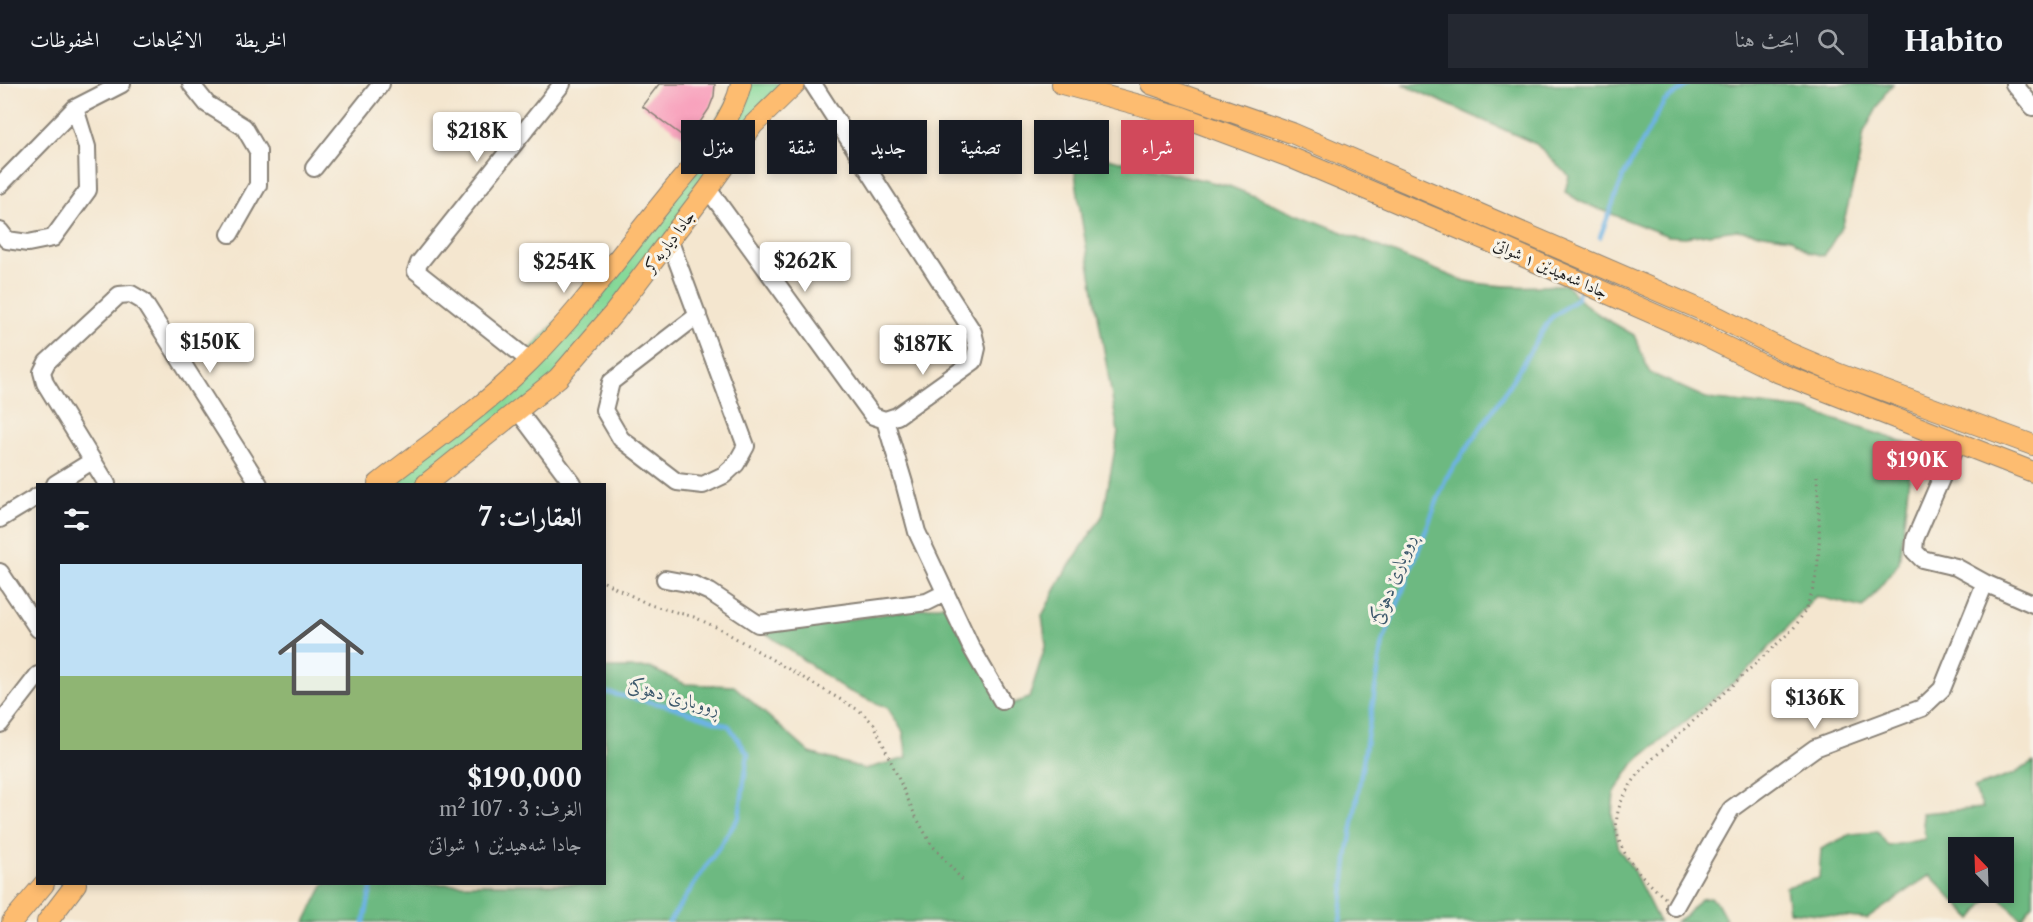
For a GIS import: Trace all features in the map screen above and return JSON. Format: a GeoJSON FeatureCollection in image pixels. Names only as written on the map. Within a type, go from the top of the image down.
{"type":"FeatureCollection","features":[{"type":"Feature","properties":{"kind":"main road","name":"جادا دیاربه‌كر"},"geometry":{"type":"LineString","coordinates":[[379,483],[475,410],[530,362],[710,144],[731,114],[741,84]]}},
{"type":"Feature","properties":{"kind":"main road","name":"جادا دیاربه‌كر"},"geometry":{"type":"LineString","coordinates":[[427,483],[558,378],[614,313],[708,189],[753,125],[795,84]]}},
{"type":"Feature","properties":{"kind":"main road","name":"جادا شەهیدێن ١ شواتێ"},"geometry":{"type":"LineString","coordinates":[[1062,84],[1180,116],[1491,231],[1718,317],[1785,351],[1839,374],[2033,445]]}},
{"type":"Feature","properties":{"kind":"main road","name":"جادا شەهیدێن ١ شواتێ"},"geometry":{"type":"LineString","coordinates":[[1151,84],[1292,133],[1473,210],[1491,231],[1778,372],[2033,472]]}},
{"type":"Feature","properties":{"kind":"main road"},"geometry":{"type":"LineString","coordinates":[[641,229],[667,243]]}},
{"type":"Feature","properties":{"kind":"main road"},"geometry":{"type":"LineString","coordinates":[[12,922],[43,885]]}},
{"type":"Feature","properties":{"kind":"main road"},"geometry":{"type":"LineString","coordinates":[[46,922],[75,885]]}},
{"type":"Feature","properties":{"kind":"street"},"geometry":{"type":"LineString","coordinates":[[0,185],[75,108],[122,84]]}},
{"type":"Feature","properties":{"kind":"street"},"geometry":{"type":"LineString","coordinates":[[191,84],[207,104],[244,127],[258,150],[258,185],[230,234]]}},
{"type":"Feature","properties":{"kind":"street"},"geometry":{"type":"LineString","coordinates":[[314,168],[381,84]]}},
{"type":"Feature","properties":{"kind":"street"},"geometry":{"type":"LineString","coordinates":[[530,362],[416,271],[419,263],[562,84]]}},
{"type":"Feature","properties":{"kind":"street"},"geometry":{"type":"LineString","coordinates":[[708,189],[873,416],[885,420],[897,416],[974,362],[977,348],[973,332],[813,84]]}},
{"type":"Feature","properties":{"kind":"street"},"geometry":{"type":"LineString","coordinates":[[2014,84],[2033,107]]}},
{"type":"Feature","properties":{"kind":"street"},"geometry":{"type":"LineString","coordinates":[[0,231],[7,240],[28,243],[53,238],[88,190],[87,147],[75,108]]}},
{"type":"Feature","properties":{"kind":"street"},"geometry":{"type":"LineString","coordinates":[[667,243],[698,315],[746,446],[736,464],[724,475],[703,485],[676,482],[621,439],[603,410],[611,382],[698,315]]}},
{"type":"Feature","properties":{"kind":"street"},"geometry":{"type":"LineString","coordinates":[[106,483],[45,383],[42,372],[47,362],[118,295],[131,294],[143,301],[258,483]]}},
{"type":"Feature","properties":{"kind":"street"},"geometry":{"type":"LineString","coordinates":[[518,411],[572,483]]}},
{"type":"Feature","properties":{"kind":"street"},"geometry":{"type":"LineString","coordinates":[[885,420],[917,532],[971,647],[1002,701]]}},
{"type":"Feature","properties":{"kind":"street"},"geometry":{"type":"LineString","coordinates":[[1957,442],[1916,539],[1914,551],[1922,559],[1956,567],[1984,583],[2033,604]]}},
{"type":"Feature","properties":{"kind":"street"},"geometry":{"type":"LineString","coordinates":[[57,483],[92,461]]}},
{"type":"Feature","properties":{"kind":"street"},"geometry":{"type":"LineString","coordinates":[[0,519],[36,497]]}},
{"type":"Feature","properties":{"kind":"street"},"geometry":{"type":"LineString","coordinates":[[0,572],[36,626]]}},
{"type":"Feature","properties":{"kind":"street"},"geometry":{"type":"LineString","coordinates":[[665,579],[692,584],[710,592],[758,624],[927,602],[945,593]]}},
{"type":"Feature","properties":{"kind":"street"},"geometry":{"type":"LineString","coordinates":[[1675,907],[1731,809],[1815,748],[1922,708],[1942,689],[1984,583]]}},
{"type":"Feature","properties":{"kind":"street"},"geometry":{"type":"LineString","coordinates":[[0,724],[36,678]]}},
{"type":"Feature","properties":{"kind":"path"},"geometry":{"type":"LineString","coordinates":[[1675,907],[1650,885],[1633,864],[1621,845],[1615,826],[1616,814],[1620,802],[1635,778],[1649,762],[1793,629],[1804,615],[1814,591],[1817,572],[1819,532],[1817,476]]}},
{"type":"Feature","properties":{"kind":"path"},"geometry":{"type":"LineString","coordinates":[[606,583],[650,605],[694,617],[720,629],[860,711],[874,724],[915,815],[931,844],[965,883]]}},
{"type":"Feature","properties":{"kind":"green space"},"geometry":{"type":"Polygon","coordinates":[[[741,84],[795,84],[755,134],[755,120],[716,120],[741,84]]]}},
{"type":"Feature","properties":{"kind":"green space"},"geometry":{"type":"Polygon","coordinates":[[[1402,84],[1893,84],[1886,92],[1864,132],[1843,225],[1824,256],[1809,252],[1790,238],[1737,230],[1685,237],[1668,236],[1581,202],[1565,192],[1569,176],[1536,144],[1402,84]]]}},
{"type":"Feature","properties":{"kind":"green space"},"geometry":{"type":"Polygon","coordinates":[[[1109,158],[1121,161],[1121,174],[1177,174],[1229,186],[1461,280],[1487,285],[1567,284],[1577,298],[1601,316],[1634,335],[1650,373],[1708,399],[1805,410],[1913,445],[1899,563],[1863,608],[1816,596],[1749,670],[1634,763],[1614,793],[1612,815],[1619,849],[1632,868],[1659,922],[305,922],[324,885],[606,885],[606,668],[650,668],[685,684],[734,686],[810,753],[865,769],[907,758],[903,732],[888,708],[846,690],[764,632],[944,605],[1006,706],[1029,698],[1046,644],[1042,616],[1062,577],[1103,515],[1118,432],[1075,174],[1109,174],[1109,158]]]}},
{"type":"Feature","properties":{"kind":"green space"},"geometry":{"type":"Polygon","coordinates":[[[681,171],[681,174],[722,174],[558,378],[427,483],[379,483],[475,410],[641,229],[681,171]]]}},
{"type":"Feature","properties":{"kind":"green space"},"geometry":{"type":"Polygon","coordinates":[[[2033,762],[2033,904],[2021,919],[2006,903],[2014,903],[2014,837],[1948,837],[1948,894],[1930,875],[1867,919],[1789,911],[1786,887],[1819,878],[1821,849],[1851,834],[1878,832],[1888,846],[1925,839],[1922,813],[1983,808],[1974,788],[2014,774],[2033,762]]]}},
{"type":"Feature","properties":{"kind":"green space"},"geometry":{"type":"Polygon","coordinates":[[[1710,898],[1718,904],[1726,919],[1721,922],[1675,922],[1686,915],[1700,899],[1710,898]]]}},
{"type":"Feature","properties":{"kind":"green space"},"geometry":{"type":"Polygon","coordinates":[[[1957,903],[1985,903],[1972,919],[1957,903]]]}},
{"type":"Feature","properties":{"kind":"building"},"geometry":{"type":"Polygon","coordinates":[[[659,84],[715,84],[714,96],[709,109],[702,120],[681,120],[681,135],[642,106],[659,84]]]}},
{"type":"Feature","properties":{"kind":"waterway","name":"ڕووبارێ دهۆكێ"},"geometry":{"type":"LineString","coordinates":[[1600,237],[1623,177],[1664,102],[1689,84]]}},
{"type":"Feature","properties":{"kind":"waterway","name":"ڕووبارێ دهۆكێ"},"geometry":{"type":"LineString","coordinates":[[1340,922],[1348,852],[1383,642],[1446,478],[1500,400],[1550,319],[1577,298],[1579,291]]}},
{"type":"Feature","properties":{"kind":"waterway","name":"ڕووبارێ دهۆكێ"},"geometry":{"type":"LineString","coordinates":[[606,692],[673,707],[729,726],[748,754],[739,817],[669,922]]}},
{"type":"Feature","properties":{"kind":"waterway","name":"ڕووبارێ دهۆكێ"},"geometry":{"type":"LineString","coordinates":[[364,922],[372,885]]}}]}
